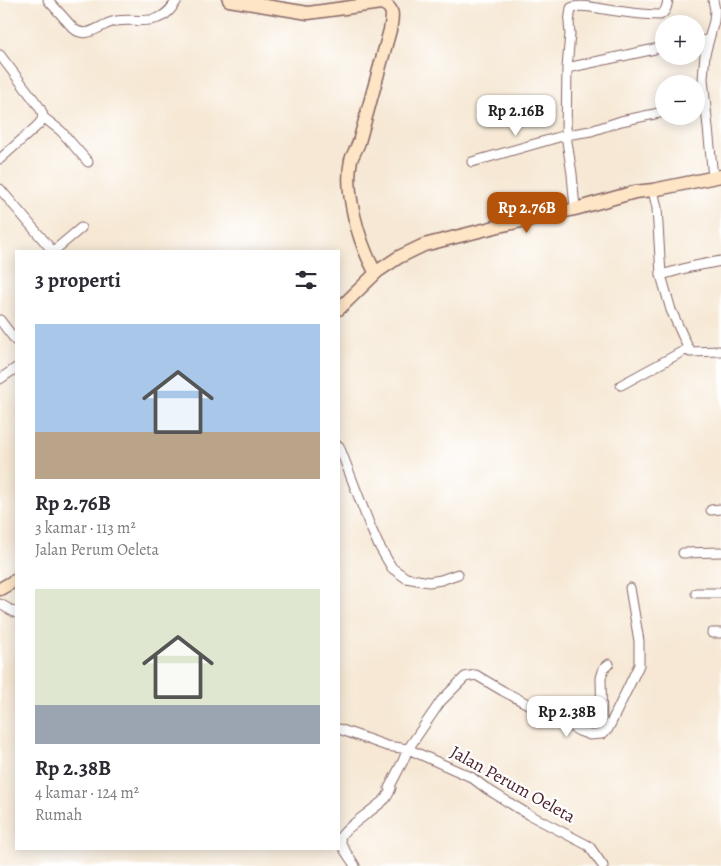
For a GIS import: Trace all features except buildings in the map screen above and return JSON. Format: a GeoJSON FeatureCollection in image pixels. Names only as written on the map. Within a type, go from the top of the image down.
{"type":"FeatureCollection","features":[{"type":"Feature","properties":{"kind":"street"},"geometry":{"type":"LineString","coordinates":[[48,0],[73,28],[82,33],[113,21],[157,19],[172,8],[177,0]]}},
{"type":"Feature","properties":{"kind":"street"},"geometry":{"type":"LineString","coordinates":[[229,0],[308,13],[366,4],[392,4],[390,30],[349,175],[355,221],[369,260],[374,270],[378,271]]}},
{"type":"Feature","properties":{"kind":"street"},"geometry":{"type":"LineString","coordinates":[[575,209],[566,136],[570,8],[572,6],[582,6],[620,12],[660,15],[663,14],[668,0]]}},
{"type":"Feature","properties":{"kind":"street"},"geometry":{"type":"LineString","coordinates":[[340,307],[378,271],[399,256],[424,245],[575,209],[635,192],[717,176],[703,79],[705,54],[714,21],[714,0]]}},
{"type":"Feature","properties":{"kind":"street"},"geometry":{"type":"LineString","coordinates":[[567,68],[655,49]]}},
{"type":"Feature","properties":{"kind":"street"},"geometry":{"type":"LineString","coordinates":[[0,56],[38,105],[43,117],[61,131],[88,162]]}},
{"type":"Feature","properties":{"kind":"street"},"geometry":{"type":"LineString","coordinates":[[472,162],[591,131],[621,121],[655,114]]}},
{"type":"Feature","properties":{"kind":"street"},"geometry":{"type":"LineString","coordinates":[[0,159],[37,126],[43,117]]}},
{"type":"Feature","properties":{"kind":"street"},"geometry":{"type":"LineString","coordinates":[[0,189],[52,250]]}},
{"type":"Feature","properties":{"kind":"street"},"geometry":{"type":"LineString","coordinates":[[653,190],[657,208],[661,275],[671,310],[690,352],[721,351]]}},
{"type":"Feature","properties":{"kind":"street"},"geometry":{"type":"LineString","coordinates":[[54,250],[81,228]]}},
{"type":"Feature","properties":{"kind":"street"},"geometry":{"type":"LineString","coordinates":[[661,275],[721,261]]}},
{"type":"Feature","properties":{"kind":"street"},"geometry":{"type":"LineString","coordinates":[[0,320],[15,340]]}},
{"type":"Feature","properties":{"kind":"street"},"geometry":{"type":"LineString","coordinates":[[621,385],[689,348]]}},
{"type":"Feature","properties":{"kind":"street"},"geometry":{"type":"LineString","coordinates":[[0,379],[15,369]]}},
{"type":"Feature","properties":{"kind":"street"},"geometry":{"type":"LineString","coordinates":[[340,449],[370,526],[392,568],[406,578],[429,582],[458,574]]}},
{"type":"Feature","properties":{"kind":"street"},"geometry":{"type":"LineString","coordinates":[[711,510],[721,509]]}},
{"type":"Feature","properties":{"kind":"street"},"geometry":{"type":"LineString","coordinates":[[683,552],[721,552]]}},
{"type":"Feature","properties":{"kind":"street"},"geometry":{"type":"LineString","coordinates":[[0,589],[15,581]]}},
{"type":"Feature","properties":{"kind":"street"},"geometry":{"type":"LineString","coordinates":[[355,866],[340,841],[341,834],[386,797],[408,748],[441,701],[465,677],[476,674],[503,691],[590,735],[602,734],[608,729],[639,665],[639,641],[630,588]]}},
{"type":"Feature","properties":{"kind":"street"},"geometry":{"type":"LineString","coordinates":[[696,593],[721,593]]}},
{"type":"Feature","properties":{"kind":"street"},"geometry":{"type":"LineString","coordinates":[[0,604],[15,612]]}},
{"type":"Feature","properties":{"kind":"street"},"geometry":{"type":"LineString","coordinates":[[602,734],[601,678],[604,668],[608,664]]}},
{"type":"Feature","properties":{"kind":"street","name":"Jalan Perum Oeleta"},"geometry":{"type":"LineString","coordinates":[[340,729],[387,746],[408,748],[471,777],[487,790],[589,846],[603,866]]}}]}
